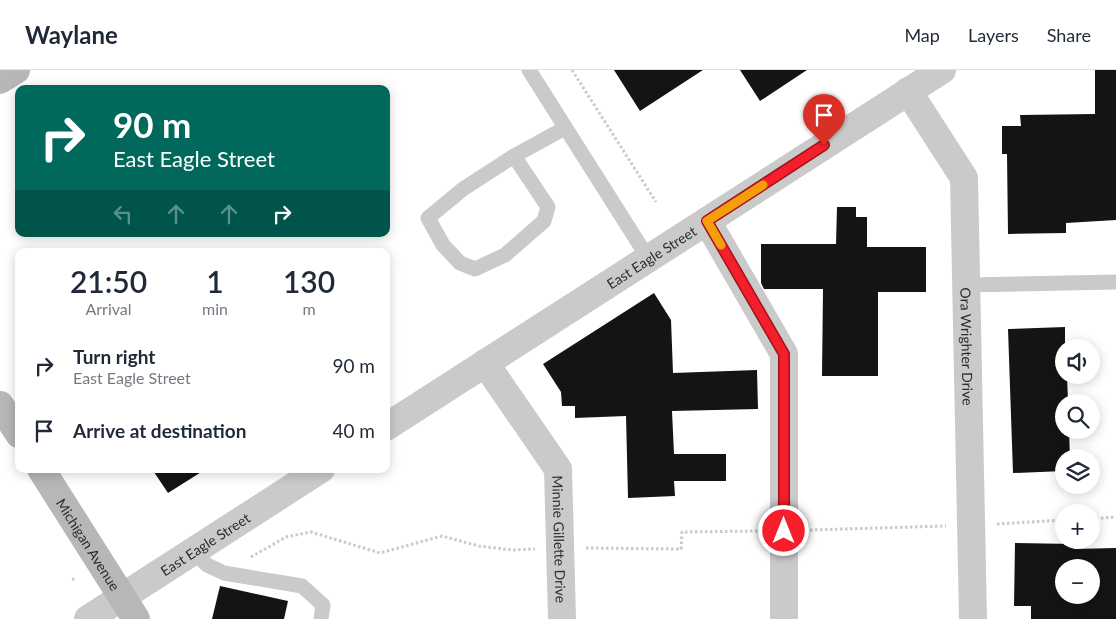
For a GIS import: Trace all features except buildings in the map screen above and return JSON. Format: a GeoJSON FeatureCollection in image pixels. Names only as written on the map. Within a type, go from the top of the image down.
{"type":"FeatureCollection","features":[{"type":"Feature","properties":{"kind":"street"},"geometry":{"type":"LineString","coordinates":[[0,80],[16,70]]}},
{"type":"Feature","properties":{"kind":"street","name":"East Eagle Street"},"geometry":{"type":"LineString","coordinates":[[390,423],[942,70]]}},
{"type":"Feature","properties":{"kind":"street","name":"Ora Wrighter Drive"},"geometry":{"type":"LineString","coordinates":[[908,91],[964,178],[973,619]]}},
{"type":"Feature","properties":{"kind":"street"},"geometry":{"type":"LineString","coordinates":[[707,221],[784,354],[784,619]]}},
{"type":"Feature","properties":{"kind":"street","name":"Minnie Gillette Drive"},"geometry":{"type":"LineString","coordinates":[[484,363],[558,469],[562,619]]}},
{"type":"Feature","properties":{"kind":"street"},"geometry":{"type":"LineString","coordinates":[[0,405],[15,428]]}},
{"type":"Feature","properties":{"kind":"street","name":"Michigan Avenue"},"geometry":{"type":"LineString","coordinates":[[44,473],[129,608]]}},
{"type":"Feature","properties":{"kind":"street","name":"East Eagle Street"},"geometry":{"type":"LineString","coordinates":[[88,619],[129,608],[194,551],[315,473]]}},
{"type":"Feature","properties":{"kind":"lane"},"geometry":{"type":"LineString","coordinates":[[529,70],[648,258]]}},
{"type":"Feature","properties":{"kind":"lane"},"geometry":{"type":"LineString","coordinates":[[514,156],[548,207],[544,221],[505,255],[475,270],[460,263],[442,245],[428,218],[463,189],[514,156],[565,128]]}},
{"type":"Feature","properties":{"kind":"lane"},"geometry":{"type":"LineString","coordinates":[[966,285],[1116,282]]}},
{"type":"Feature","properties":{"kind":"lane"},"geometry":{"type":"LineString","coordinates":[[194,551],[207,565],[224,573],[302,586],[322,605],[321,619]]}},
{"type":"Feature","properties":{"kind":"path"},"geometry":{"type":"LineString","coordinates":[[572,70],[656,202]]}},
{"type":"Feature","properties":{"kind":"path"},"geometry":{"type":"LineString","coordinates":[[1100,518],[1116,517]]}},
{"type":"Feature","properties":{"kind":"path"},"geometry":{"type":"LineString","coordinates":[[270,546],[286,537],[310,532],[380,552],[442,536],[479,546],[512,550],[560,548],[681,549],[682,532],[784,531],[1055,520]]}},
{"type":"Feature","properties":{"kind":"slow traffic"},"geometry":{"type":"LineString","coordinates":[[721,245],[707,221],[763,185]]}},
{"type":"Feature","properties":{"kind":"route"},"geometry":{"type":"LineString","coordinates":[[784,531],[784,354],[707,221],[824,145]]}}]}
